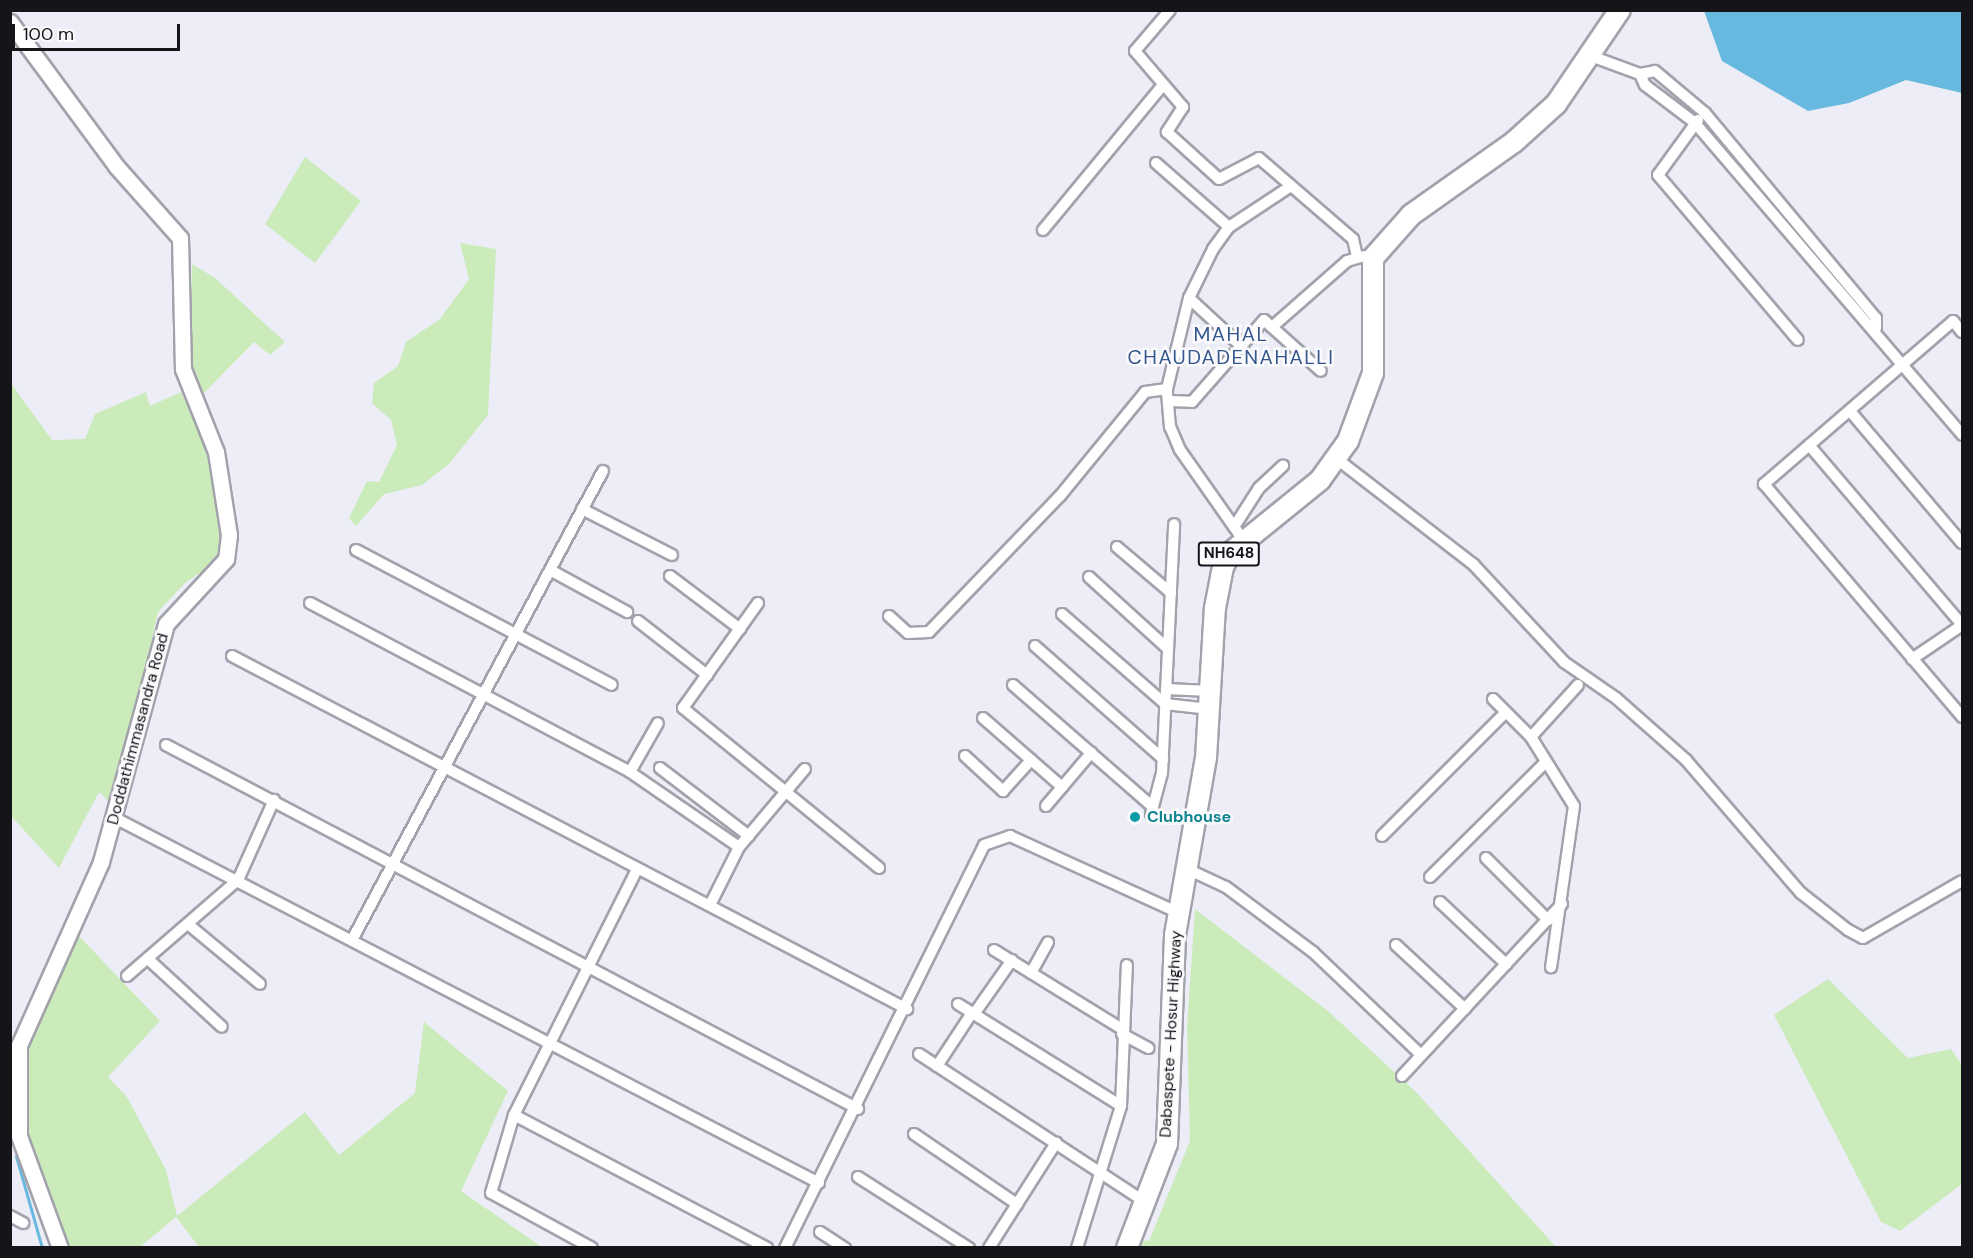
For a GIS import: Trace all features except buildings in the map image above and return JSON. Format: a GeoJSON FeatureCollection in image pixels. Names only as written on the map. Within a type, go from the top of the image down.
{"type":"FeatureCollection","features":[{"type":"Feature","properties":{"kind":"highway"},"geometry":{"type":"LineString","coordinates":[[1365,257],[1411,215],[1535,124],[1591,56],[1620,10]]}},
{"type":"Feature","properties":{"kind":"highway","name":"Dabaspete - Hosur Highway"},"geometry":{"type":"LineString","coordinates":[[1127,1248],[1168,1134],[1177,912],[1211,700],[1217,584],[1239,534],[1337,459],[1373,373],[1365,257]]}},
{"type":"Feature","properties":{"kind":"street"},"geometry":{"type":"LineString","coordinates":[[1170,10],[1136,51],[1163,86],[1183,107],[1167,132],[1201,166],[1219,179],[1259,158],[1353,239],[1365,257],[1272,327]]}},
{"type":"Feature","properties":{"kind":"street","name":"Doddathimmasandra Road"},"geometry":{"type":"LineString","coordinates":[[10,22],[116,166],[180,238],[183,369],[216,452],[229,536],[226,559],[166,624],[115,818],[64,952],[18,1045],[15,1137],[60,1248]]}},
{"type":"Feature","properties":{"kind":"street"},"geometry":{"type":"LineString","coordinates":[[1591,56],[1640,74],[1655,71],[1705,113],[1876,318],[1876,328],[1962,435]]}},
{"type":"Feature","properties":{"kind":"street"},"geometry":{"type":"LineString","coordinates":[[1640,74],[1646,85],[1695,123],[1866,326],[1876,328]]}},
{"type":"Feature","properties":{"kind":"street"},"geometry":{"type":"LineString","coordinates":[[1043,230],[1163,86]]}},
{"type":"Feature","properties":{"kind":"street"},"geometry":{"type":"LineString","coordinates":[[1705,113],[1695,123],[1658,175],[1798,340]]}},
{"type":"Feature","properties":{"kind":"street"},"geometry":{"type":"LineString","coordinates":[[1156,163],[1229,227]]}},
{"type":"Feature","properties":{"kind":"street"},"geometry":{"type":"LineString","coordinates":[[1239,534],[1180,450],[1170,427],[1167,389],[1189,298],[1229,227],[1291,186]]}},
{"type":"Feature","properties":{"kind":"street"},"geometry":{"type":"LineString","coordinates":[[1189,298],[1241,346]]}},
{"type":"Feature","properties":{"kind":"street"},"geometry":{"type":"LineString","coordinates":[[1169,401],[1192,402],[1264,320],[1321,371]]}},
{"type":"Feature","properties":{"kind":"street"},"geometry":{"type":"LineString","coordinates":[[1962,332],[1953,321],[1764,484],[1962,717]]}},
{"type":"Feature","properties":{"kind":"street"},"geometry":{"type":"LineString","coordinates":[[889,616],[908,633],[929,632],[1060,496],[1146,392],[1167,389]]}},
{"type":"Feature","properties":{"kind":"street"},"geometry":{"type":"LineString","coordinates":[[1850,411],[1962,543]]}},
{"type":"Feature","properties":{"kind":"street"},"geometry":{"type":"LineString","coordinates":[[1809,445],[1962,625],[1912,659]]}},
{"type":"Feature","properties":{"kind":"street"},"geometry":{"type":"LineString","coordinates":[[1337,459],[1473,564],[1564,662],[1616,698],[1686,760],[1801,893],[1848,930],[1863,938],[1962,881]]}},
{"type":"Feature","properties":{"kind":"street"},"geometry":{"type":"LineString","coordinates":[[1239,534],[1259,488],[1283,466]]}},
{"type":"Feature","properties":{"kind":"street"},"geometry":{"type":"LineString","coordinates":[[352,940],[603,471]]}},
{"type":"Feature","properties":{"kind":"street"},"geometry":{"type":"LineString","coordinates":[[582,509],[672,555]]}},
{"type":"Feature","properties":{"kind":"street"},"geometry":{"type":"LineString","coordinates":[[1013,685],[1091,753],[1152,811],[1163,759],[1174,524]]}},
{"type":"Feature","properties":{"kind":"street"},"geometry":{"type":"LineString","coordinates":[[1117,547],[1171,593]]}},
{"type":"Feature","properties":{"kind":"street"},"geometry":{"type":"LineString","coordinates":[[356,550],[516,632],[612,685]]}},
{"type":"Feature","properties":{"kind":"street"},"geometry":{"type":"LineString","coordinates":[[549,570],[627,612]]}},
{"type":"Feature","properties":{"kind":"street"},"geometry":{"type":"LineString","coordinates":[[670,576],[740,629]]}},
{"type":"Feature","properties":{"kind":"street"},"geometry":{"type":"LineString","coordinates":[[1089,577],[1168,649]]}},
{"type":"Feature","properties":{"kind":"street"},"geometry":{"type":"LineString","coordinates":[[310,603],[482,697],[630,772],[739,847]]}},
{"type":"Feature","properties":{"kind":"street"},"geometry":{"type":"LineString","coordinates":[[758,603],[683,708],[879,868]]}},
{"type":"Feature","properties":{"kind":"street"},"geometry":{"type":"LineString","coordinates":[[1062,614],[1165,704],[1211,700]]}},
{"type":"Feature","properties":{"kind":"street"},"geometry":{"type":"LineString","coordinates":[[638,621],[707,675]]}},
{"type":"Feature","properties":{"kind":"street"},"geometry":{"type":"LineString","coordinates":[[1035,646],[1163,759]]}},
{"type":"Feature","properties":{"kind":"street"},"geometry":{"type":"LineString","coordinates":[[232,656],[443,769],[710,905],[907,1009]]}},
{"type":"Feature","properties":{"kind":"street"},"geometry":{"type":"LineString","coordinates":[[1531,737],[1578,685]]}},
{"type":"Feature","properties":{"kind":"street"},"geometry":{"type":"LineString","coordinates":[[1166,689],[1211,700]]}},
{"type":"Feature","properties":{"kind":"street"},"geometry":{"type":"LineString","coordinates":[[1493,699],[1531,737],[1574,806],[1563,904],[1551,967]]}},
{"type":"Feature","properties":{"kind":"street"},"geometry":{"type":"LineString","coordinates":[[1382,836],[1506,712]]}},
{"type":"Feature","properties":{"kind":"street"},"geometry":{"type":"LineString","coordinates":[[983,718],[1062,787]]}},
{"type":"Feature","properties":{"kind":"street"},"geometry":{"type":"LineString","coordinates":[[630,772],[658,723]]}},
{"type":"Feature","properties":{"kind":"street"},"geometry":{"type":"LineString","coordinates":[[166,746],[590,964],[858,1108]]}},
{"type":"Feature","properties":{"kind":"street"},"geometry":{"type":"LineString","coordinates":[[1046,806],[1091,753]]}},
{"type":"Feature","properties":{"kind":"street"},"geometry":{"type":"LineString","coordinates":[[965,756],[1003,791],[1031,760]]}},
{"type":"Feature","properties":{"kind":"street"},"geometry":{"type":"LineString","coordinates":[[1430,877],[1546,762]]}},
{"type":"Feature","properties":{"kind":"street"},"geometry":{"type":"LineString","coordinates":[[660,768],[749,836]]}},
{"type":"Feature","properties":{"kind":"street"},"geometry":{"type":"LineString","coordinates":[[710,905],[739,847],[805,769]]}},
{"type":"Feature","properties":{"kind":"street"},"geometry":{"type":"LineString","coordinates":[[128,976],[238,880],[274,800]]}},
{"type":"Feature","properties":{"kind":"street"},"geometry":{"type":"LineString","coordinates":[[115,818],[819,1182]]}},
{"type":"Feature","properties":{"kind":"street"},"geometry":{"type":"LineString","coordinates":[[785,1248],[907,1009],[984,845],[997,837],[1010,836],[1177,912]]}},
{"type":"Feature","properties":{"kind":"street"},"geometry":{"type":"LineString","coordinates":[[1486,858],[1548,920]]}},
{"type":"Feature","properties":{"kind":"street"},"geometry":{"type":"LineString","coordinates":[[1185,868],[1226,887],[1313,952],[1421,1055]]}},
{"type":"Feature","properties":{"kind":"street"},"geometry":{"type":"LineString","coordinates":[[592,1248],[491,1193],[514,1115],[637,869]]}},
{"type":"Feature","properties":{"kind":"street"},"geometry":{"type":"LineString","coordinates":[[1440,902],[1506,964]]}},
{"type":"Feature","properties":{"kind":"street"},"geometry":{"type":"LineString","coordinates":[[1401,1076],[1563,904]]}},
{"type":"Feature","properties":{"kind":"street"},"geometry":{"type":"LineString","coordinates":[[189,925],[260,984]]}},
{"type":"Feature","properties":{"kind":"street"},"geometry":{"type":"LineString","coordinates":[[1031,973],[1048,942]]}},
{"type":"Feature","properties":{"kind":"street"},"geometry":{"type":"LineString","coordinates":[[1396,945],[1465,1009]]}},
{"type":"Feature","properties":{"kind":"street"},"geometry":{"type":"LineString","coordinates":[[994,950],[1148,1048]]}},
{"type":"Feature","properties":{"kind":"street"},"geometry":{"type":"LineString","coordinates":[[148,959],[222,1028]]}},
{"type":"Feature","properties":{"kind":"street"},"geometry":{"type":"LineString","coordinates":[[937,1066],[1012,960]]}},
{"type":"Feature","properties":{"kind":"street"},"geometry":{"type":"LineString","coordinates":[[1077,1248],[1121,1106],[1122,1031],[1127,965]]}},
{"type":"Feature","properties":{"kind":"street"},"geometry":{"type":"LineString","coordinates":[[958,1004],[1121,1106]]}},
{"type":"Feature","properties":{"kind":"street"},"geometry":{"type":"LineString","coordinates":[[919,1054],[1145,1202]]}},
{"type":"Feature","properties":{"kind":"street"},"geometry":{"type":"LineString","coordinates":[[514,1115],[767,1248]]}},
{"type":"Feature","properties":{"kind":"street"},"geometry":{"type":"LineString","coordinates":[[914,1134],[1017,1204]]}},
{"type":"Feature","properties":{"kind":"street"},"geometry":{"type":"LineString","coordinates":[[989,1248],[1056,1143]]}},
{"type":"Feature","properties":{"kind":"street"},"geometry":{"type":"LineString","coordinates":[[858,1177],[969,1248]]}},
{"type":"Feature","properties":{"kind":"street"},"geometry":{"type":"LineString","coordinates":[[10,1216],[23,1223]]}},
{"type":"Feature","properties":{"kind":"street"},"geometry":{"type":"LineString","coordinates":[[820,1232],[845,1248]]}},
{"type":"Feature","properties":{"kind":"green space"},"geometry":{"type":"Polygon","coordinates":[[[305,157],[361,201],[315,263],[265,224],[305,157]]]}},
{"type":"Feature","properties":{"kind":"green space"},"geometry":{"type":"Polygon","coordinates":[[[460,243],[496,249],[488,415],[450,463],[422,485],[384,494],[356,526],[349,518],[367,481],[379,482],[397,445],[391,420],[372,403],[374,383],[398,366],[406,342],[440,319],[469,279],[460,243]]]}},
{"type":"Feature","properties":{"kind":"green space"},"geometry":{"type":"Polygon","coordinates":[[[192,264],[215,278],[285,342],[270,355],[254,342],[202,395],[189,358],[192,264]]]}},
{"type":"Feature","properties":{"kind":"green space"},"geometry":{"type":"Polygon","coordinates":[[[10,382],[52,440],[85,439],[95,414],[146,392],[150,406],[181,392],[210,457],[221,535],[216,562],[185,583],[158,612],[134,719],[109,802],[99,792],[59,868],[11,816],[10,382]]]}},
{"type":"Feature","properties":{"kind":"green space"},"geometry":{"type":"Polygon","coordinates":[[[1195,909],[1328,1011],[1416,1092],[1556,1247],[1137,1248],[1139,1240],[1149,1241],[1190,1141],[1187,1027],[1195,909]]]}},
{"type":"Feature","properties":{"kind":"green space"},"geometry":{"type":"Polygon","coordinates":[[[78,935],[160,1021],[108,1077],[127,1097],[166,1170],[177,1216],[305,1112],[339,1155],[415,1093],[424,1022],[508,1091],[461,1191],[542,1247],[199,1247],[176,1217],[140,1247],[64,1248],[41,1190],[25,1125],[25,1043],[78,935]]]}},
{"type":"Feature","properties":{"kind":"green space"},"geometry":{"type":"Polygon","coordinates":[[[1828,979],[1908,1058],[1951,1049],[1962,1065],[1962,1184],[1900,1231],[1881,1222],[1774,1015],[1828,979]]]}},
{"type":"Feature","properties":{"kind":"water"},"geometry":{"type":"Polygon","coordinates":[[[1704,11],[1962,11],[1962,93],[1906,80],[1849,103],[1808,111],[1722,61],[1704,11]]]}},
{"type":"Feature","properties":{"kind":"waterway"},"geometry":{"type":"LineString","coordinates":[[16,1156],[42,1248]]}},
{"type":"Feature","properties":{"kind":"place","name":"Clubhouse"},"geometry":{"type":"Point","coordinates":[1135,817]}},
{"type":"Feature","properties":{"kind":"district","name":"MAHAL CHAUDADENAHALLI"},"geometry":{"type":"Point","coordinates":[1231,346]}}]}
